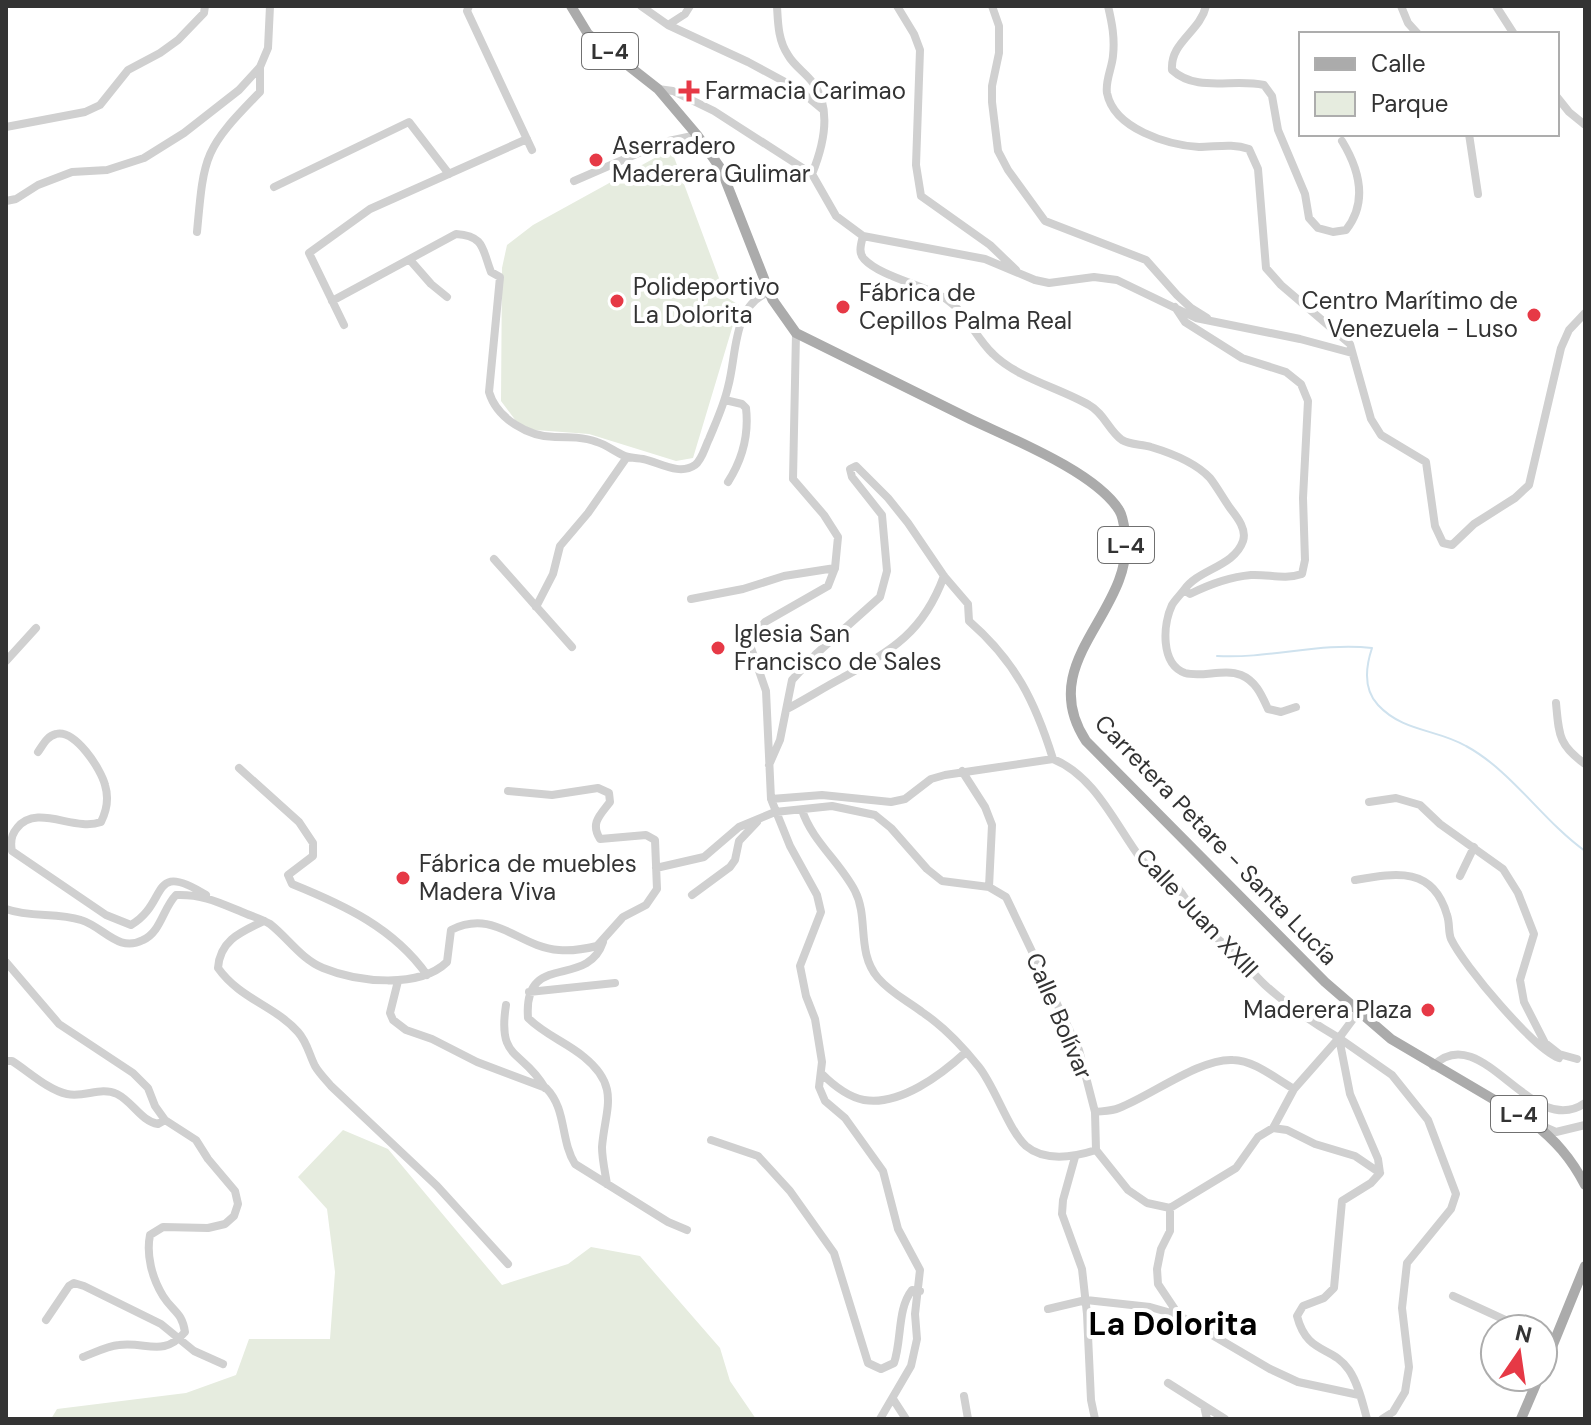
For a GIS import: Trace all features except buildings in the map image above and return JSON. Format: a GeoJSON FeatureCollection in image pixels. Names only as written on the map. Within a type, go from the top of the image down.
{"type":"FeatureCollection","features":[{"type":"Feature","properties":{"kind":"main road","name":"L-4"},"geometry":{"type":"LineString","coordinates":[[571,6],[588,34],[658,89],[721,169],[769,292],[796,333]]}},
{"type":"Feature","properties":{"kind":"main road","name":"Carretera Petare - Santa Lucía"},"geometry":{"type":"LineString","coordinates":[[796,333],[1060,463],[1108,495],[1122,513],[1126,560],[1120,582],[1078,656],[1070,682],[1077,727],[1086,741],[1325,982],[1391,1039],[1532,1122],[1550,1136],[1572,1160],[1585,1185]]}},
{"type":"Feature","properties":{"kind":"main road"},"geometry":{"type":"LineString","coordinates":[[1559,1330],[1585,1266]]}},
{"type":"Feature","properties":{"kind":"main road"},"geometry":{"type":"LineString","coordinates":[[1521,1419],[1532,1393]]}},
{"type":"Feature","properties":{"kind":"street"},"geometry":{"type":"LineString","coordinates":[[6,127],[85,112],[100,105],[128,70],[151,59],[178,40],[204,13],[205,6]]}},
{"type":"Feature","properties":{"kind":"street"},"geometry":{"type":"LineString","coordinates":[[6,201],[72,172],[107,170],[144,158],[217,107],[239,90],[260,67],[268,48],[270,6]]}},
{"type":"Feature","properties":{"kind":"street"},"geometry":{"type":"LineString","coordinates":[[469,6],[467,11],[532,150]]}},
{"type":"Feature","properties":{"kind":"street"},"geometry":{"type":"LineString","coordinates":[[641,6],[668,25],[798,89],[822,109]]}},
{"type":"Feature","properties":{"kind":"street"},"geometry":{"type":"LineString","coordinates":[[668,25],[685,14],[690,6]]}},
{"type":"Feature","properties":{"kind":"street"},"geometry":{"type":"LineString","coordinates":[[777,6],[779,35],[788,56],[815,85],[822,109],[825,129],[812,174]]}},
{"type":"Feature","properties":{"kind":"street"},"geometry":{"type":"LineString","coordinates":[[897,6],[920,50],[916,165],[921,196],[990,245],[1020,273]]}},
{"type":"Feature","properties":{"kind":"street"},"geometry":{"type":"LineString","coordinates":[[992,6],[999,26],[999,53],[992,86],[998,151],[1027,196],[1045,221],[1146,260],[1191,308],[1218,324]]}},
{"type":"Feature","properties":{"kind":"street"},"geometry":{"type":"LineString","coordinates":[[1108,6],[1114,29],[1113,58],[1106,89],[1109,100],[1123,118],[1152,137],[1198,147],[1239,145],[1249,149],[1258,169],[1266,268],[1281,285],[1350,344],[1371,419],[1381,435],[1426,462],[1435,526],[1443,543],[1452,545],[1474,524],[1515,498],[1529,485],[1561,348],[1569,330],[1585,313]]}},
{"type":"Feature","properties":{"kind":"street"},"geometry":{"type":"LineString","coordinates":[[1206,6],[1200,23],[1175,50],[1171,59],[1172,70],[1180,78],[1194,83],[1264,85],[1272,96],[1278,130],[1305,194],[1309,218],[1318,228],[1333,232],[1346,230],[1354,220],[1359,196],[1359,177],[1342,141]]}},
{"type":"Feature","properties":{"kind":"street"},"geometry":{"type":"LineString","coordinates":[[1401,6],[1408,23],[1416,32]]}},
{"type":"Feature","properties":{"kind":"street"},"geometry":{"type":"LineString","coordinates":[[1496,6],[1513,32]]}},
{"type":"Feature","properties":{"kind":"street"},"geometry":{"type":"LineString","coordinates":[[197,232],[206,159],[223,130],[260,92],[260,67]]}},
{"type":"Feature","properties":{"kind":"street"},"geometry":{"type":"LineString","coordinates":[[658,89],[673,91],[714,111],[812,174],[836,216],[863,236],[985,259],[1049,283],[1094,277],[1117,280],[1196,318],[1352,353]]}},
{"type":"Feature","properties":{"kind":"street"},"geometry":{"type":"LineString","coordinates":[[1559,100],[1585,125]]}},
{"type":"Feature","properties":{"kind":"street"},"geometry":{"type":"LineString","coordinates":[[274,187],[409,122],[449,174]]}},
{"type":"Feature","properties":{"kind":"street"},"geometry":{"type":"LineString","coordinates":[[574,181],[664,142],[697,135]]}},
{"type":"Feature","properties":{"kind":"street"},"geometry":{"type":"LineString","coordinates":[[1469,136],[1478,194]]}},
{"type":"Feature","properties":{"kind":"street"},"geometry":{"type":"LineString","coordinates":[[344,325],[309,253],[370,209],[527,139]]}},
{"type":"Feature","properties":{"kind":"street"},"geometry":{"type":"LineString","coordinates":[[332,301],[456,234],[476,239],[483,245],[491,272],[500,277],[489,392],[493,405],[520,428],[543,437],[574,437],[597,442],[627,457],[687,469],[698,463],[725,400],[736,341],[747,308],[758,296],[769,292]]}},
{"type":"Feature","properties":{"kind":"street"},"geometry":{"type":"LineString","coordinates":[[863,236],[860,251],[864,259],[946,300],[967,318],[993,354],[1027,376],[1089,404],[1101,413],[1119,438],[1163,450],[1202,471],[1210,479],[1239,521],[1244,533],[1243,542],[1230,558],[1189,582],[1172,605],[1167,623],[1166,650],[1169,661],[1184,673],[1244,676],[1258,689],[1268,709],[1281,712],[1296,707]]}},
{"type":"Feature","properties":{"kind":"street"},"geometry":{"type":"LineString","coordinates":[[410,260],[447,297]]}},
{"type":"Feature","properties":{"kind":"street"},"geometry":{"type":"LineString","coordinates":[[1175,307],[1185,322],[1242,358],[1286,372],[1301,384],[1308,401],[1303,498],[1305,560],[1302,574],[1281,578],[1255,575],[1227,579],[1190,594],[1184,590]]}},
{"type":"Feature","properties":{"kind":"street"},"geometry":{"type":"LineString","coordinates":[[796,333],[793,479],[824,515],[838,537],[835,568],[828,586],[765,622],[750,645],[766,691],[771,799],[790,846],[817,895],[821,912],[800,966],[815,1019],[822,1062],[819,1087],[825,1101],[845,1118],[883,1171],[898,1229],[920,1270],[915,1314],[917,1339],[911,1366],[880,1419]]}},
{"type":"Feature","properties":{"kind":"street"},"geometry":{"type":"LineString","coordinates":[[725,400],[742,404],[746,408],[748,422],[738,466],[728,482]]}},
{"type":"Feature","properties":{"kind":"street"},"geometry":{"type":"LineString","coordinates":[[536,607],[553,574],[560,546],[588,513],[627,457]]}},
{"type":"Feature","properties":{"kind":"street"},"geometry":{"type":"LineString","coordinates":[[768,767],[780,740],[792,680],[816,654],[880,597],[887,571],[882,515],[852,477],[850,469],[856,466],[888,498],[968,604],[969,621],[1000,650],[1015,671],[1037,715],[1053,759],[962,771],[931,779],[905,799],[891,802],[822,795],[771,799]]}},
{"type":"Feature","properties":{"kind":"street"},"geometry":{"type":"LineString","coordinates":[[494,559],[572,647]]}},
{"type":"Feature","properties":{"kind":"street"},"geometry":{"type":"LineString","coordinates":[[691,599],[743,589],[784,576],[835,568]]}},
{"type":"Feature","properties":{"kind":"street"},"geometry":{"type":"LineString","coordinates":[[787,709],[885,655],[908,637],[937,597],[944,576]]}},
{"type":"Feature","properties":{"kind":"street"},"geometry":{"type":"LineString","coordinates":[[6,661],[36,628]]}},
{"type":"Feature","properties":{"kind":"street"},"geometry":{"type":"LineString","coordinates":[[1556,703],[1559,734],[1566,751],[1585,764]]}},
{"type":"Feature","properties":{"kind":"street"},"geometry":{"type":"LineString","coordinates":[[38,752],[46,740],[55,734],[65,734],[75,739],[101,773],[106,788],[107,810],[101,822],[91,825],[33,816],[23,820],[12,834],[12,851],[106,915],[131,925],[143,918],[164,884],[180,880],[264,921],[298,952],[321,967],[349,976],[398,981],[438,971],[447,962],[451,930],[475,922],[499,927],[557,950],[597,946],[623,917],[646,905],[657,889],[655,840],[646,835],[600,839],[595,831],[594,823],[610,802],[609,793],[598,788],[552,795],[508,791]]}},
{"type":"Feature","properties":{"kind":"street","name":"Calle Juan XXIII"},"geometry":{"type":"LineString","coordinates":[[1053,759],[1078,774],[1109,809],[1143,861],[1174,884],[1216,939],[1266,986],[1316,1025],[1392,1075],[1428,1120],[1456,1194],[1451,1209],[1407,1263],[1402,1308],[1409,1367],[1405,1392],[1393,1412],[1382,1419]]}},
{"type":"Feature","properties":{"kind":"street"},"geometry":{"type":"LineString","coordinates":[[239,768],[299,822],[313,843],[313,856],[288,875],[292,884],[343,904],[367,918],[403,946],[427,975]]}},
{"type":"Feature","properties":{"kind":"street"},"geometry":{"type":"LineString","coordinates":[[656,868],[704,857],[739,827],[775,812],[832,806],[875,815],[942,881],[989,887],[992,825],[985,807],[962,771]]}},
{"type":"Feature","properties":{"kind":"street"},"geometry":{"type":"LineString","coordinates":[[1369,802],[1390,798],[1415,802],[1503,869],[1532,923],[1533,940],[1520,985],[1533,1022],[1549,1046],[1559,1054],[1581,1058]]}},
{"type":"Feature","properties":{"kind":"street"},"geometry":{"type":"LineString","coordinates":[[802,810],[807,825],[857,894],[867,962],[875,975],[892,994],[922,1012],[966,1052],[980,1068],[1024,1144],[1037,1153],[1075,1157],[1096,1150],[1128,1190],[1147,1203],[1170,1208],[1236,1168],[1258,1137],[1273,1128],[1294,1089],[1359,1011]]}},
{"type":"Feature","properties":{"kind":"street"},"geometry":{"type":"LineString","coordinates":[[692,895],[730,867],[735,860],[739,841],[760,819]]}},
{"type":"Feature","properties":{"kind":"street"},"geometry":{"type":"LineString","coordinates":[[1460,876],[1474,847]]}},
{"type":"Feature","properties":{"kind":"street"},"geometry":{"type":"LineString","coordinates":[[1355,880],[1395,875],[1413,876],[1426,882],[1442,901],[1451,939],[1523,1031],[1548,1054],[1566,1060],[1581,1058]]}},
{"type":"Feature","properties":{"kind":"street","name":"Calle Bolívar"},"geometry":{"type":"LineString","coordinates":[[989,887],[1006,897],[1079,1050],[1095,1112],[1096,1150]]}},
{"type":"Feature","properties":{"kind":"street"},"geometry":{"type":"LineString","coordinates":[[6,909],[31,916],[80,919],[113,940],[129,945],[147,939],[176,895],[210,897]]}},
{"type":"Feature","properties":{"kind":"street"},"geometry":{"type":"LineString","coordinates":[[264,921],[237,934],[225,945],[218,968],[245,996],[296,1030],[316,1068],[331,1086],[437,1186],[508,1264]]}},
{"type":"Feature","properties":{"kind":"street"},"geometry":{"type":"LineString","coordinates":[[605,937],[595,959],[534,984],[529,992],[528,1018],[538,1028],[585,1057],[608,1088],[609,1112],[602,1148],[607,1184]]}},
{"type":"Feature","properties":{"kind":"street"},"geometry":{"type":"LineString","coordinates":[[6,962],[59,1024],[141,1080],[165,1120],[196,1140],[235,1191],[238,1204],[234,1216],[225,1224],[208,1228],[163,1227],[150,1235],[147,1250],[152,1272],[163,1296],[183,1318],[185,1332],[177,1340],[163,1348],[116,1345],[83,1357]]}},
{"type":"Feature","properties":{"kind":"street"},"geometry":{"type":"LineString","coordinates":[[398,981],[390,1013],[393,1020],[406,1030],[546,1088]]}},
{"type":"Feature","properties":{"kind":"street"},"geometry":{"type":"LineString","coordinates":[[529,992],[615,983]]}},
{"type":"Feature","properties":{"kind":"street"},"geometry":{"type":"LineString","coordinates":[[506,1005],[504,1038],[514,1055],[539,1077],[555,1097],[575,1164],[668,1222],[687,1230]]}},
{"type":"Feature","properties":{"kind":"street"},"geometry":{"type":"LineString","coordinates":[[1339,1038],[1350,1094],[1378,1159],[1380,1173]]}},
{"type":"Feature","properties":{"kind":"street"},"geometry":{"type":"LineString","coordinates":[[821,1073],[843,1091],[861,1099],[876,1100],[909,1092],[945,1072],[966,1052]]}},
{"type":"Feature","properties":{"kind":"street"},"geometry":{"type":"LineString","coordinates":[[1433,1066],[1447,1055],[1465,1055],[1490,1067],[1528,1097],[1546,1106],[1573,1110],[1585,1103]]}},
{"type":"Feature","properties":{"kind":"street"},"geometry":{"type":"LineString","coordinates":[[1095,1112],[1117,1109],[1188,1073],[1233,1059],[1249,1063],[1294,1089]]}},
{"type":"Feature","properties":{"kind":"street"},"geometry":{"type":"LineString","coordinates":[[6,1061],[12,1061],[68,1094],[101,1090],[115,1093],[151,1123],[158,1124],[165,1120]]}},
{"type":"Feature","properties":{"kind":"street"},"geometry":{"type":"LineString","coordinates":[[1532,1122],[1556,1132],[1585,1125]]}},
{"type":"Feature","properties":{"kind":"street"},"geometry":{"type":"LineString","coordinates":[[1273,1128],[1287,1130],[1315,1144],[1355,1156],[1380,1173]]}},
{"type":"Feature","properties":{"kind":"street"},"geometry":{"type":"LineString","coordinates":[[711,1140],[758,1156],[790,1191],[834,1253],[868,1363],[881,1369],[894,1363],[899,1349],[904,1300],[912,1290],[920,1291]]}},
{"type":"Feature","properties":{"kind":"street"},"geometry":{"type":"LineString","coordinates":[[1075,1157],[1062,1214],[1080,1257],[1095,1419]]}},
{"type":"Feature","properties":{"kind":"street"},"geometry":{"type":"LineString","coordinates":[[1367,1419],[1350,1371],[1341,1361],[1315,1347],[1301,1332],[1297,1316],[1303,1306],[1324,1298],[1334,1288],[1342,1201],[1371,1183],[1380,1173]]}},
{"type":"Feature","properties":{"kind":"street"},"geometry":{"type":"LineString","coordinates":[[1170,1208],[1170,1231],[1159,1259],[1158,1284],[1178,1315]]}},
{"type":"Feature","properties":{"kind":"street"},"geometry":{"type":"LineString","coordinates":[[46,1320],[61,1295],[74,1283],[161,1324],[194,1351],[223,1364]]}},
{"type":"Feature","properties":{"kind":"street"},"geometry":{"type":"LineString","coordinates":[[1453,1296],[1490,1313]]}},
{"type":"Feature","properties":{"kind":"street"},"geometry":{"type":"LineString","coordinates":[[1048,1309],[1086,1300],[1150,1307],[1178,1315],[1298,1382],[1359,1395]]}},
{"type":"Feature","properties":{"kind":"street"},"geometry":{"type":"LineString","coordinates":[[1168,1383],[1225,1419]]}},
{"type":"Feature","properties":{"kind":"street"},"geometry":{"type":"LineString","coordinates":[[964,1396],[968,1419]]}},
{"type":"Feature","properties":{"kind":"street"},"geometry":{"type":"LineString","coordinates":[[893,1399],[906,1419]]}},
{"type":"Feature","properties":{"kind":"street"},"geometry":{"type":"LineString","coordinates":[[1204,1406],[1207,1419]]}},
{"type":"Feature","properties":{"kind":"green space","name":"Polideportivo La Dolorita"},"geometry":{"type":"Polygon","coordinates":[[[671,149],[726,297],[739,305],[693,458],[676,461],[589,434],[522,429],[501,401],[502,268],[507,245],[533,225],[671,149]]]}},
{"type":"Feature","properties":{"kind":"green space"},"geometry":{"type":"Polygon","coordinates":[[[343,1130],[388,1149],[502,1285],[568,1264],[591,1247],[640,1256],[720,1348],[730,1381],[756,1419],[51,1419],[57,1409],[186,1393],[236,1375],[249,1339],[330,1339],[335,1272],[327,1209],[298,1177],[343,1130]]]}},
{"type":"Feature","properties":{"kind":"waterway"},"geometry":{"type":"LineString","coordinates":[[1217,656],[1333,647],[1372,648],[1367,677],[1370,692],[1378,705],[1398,720],[1455,740],[1483,756],[1585,851]]}},
{"type":"Feature","properties":{"kind":"place","name":"Farmacia Carimao"},"geometry":{"type":"Point","coordinates":[689,91]}},
{"type":"Feature","properties":{"kind":"place","name":"Aserradero Maderera Gulimar"},"geometry":{"type":"Point","coordinates":[596,160]}},
{"type":"Feature","properties":{"kind":"place","name":"Polideportivo La Dolorita"},"geometry":{"type":"Point","coordinates":[617,301]}},
{"type":"Feature","properties":{"kind":"place","name":"Fábrica de Cepillos Palma Real"},"geometry":{"type":"Point","coordinates":[843,307]}},
{"type":"Feature","properties":{"kind":"place","name":"Centro Marítimo de Venezuela - Luso"},"geometry":{"type":"Point","coordinates":[1534,315]}},
{"type":"Feature","properties":{"kind":"place","name":"Iglesia San Francisco de Sales"},"geometry":{"type":"Point","coordinates":[718,648]}},
{"type":"Feature","properties":{"kind":"place","name":"Fábrica de muebles Madera Viva"},"geometry":{"type":"Point","coordinates":[403,878]}},
{"type":"Feature","properties":{"kind":"place","name":"Maderera Plaza"},"geometry":{"type":"Point","coordinates":[1428,1010]}},
{"type":"Feature","properties":{"kind":"district","name":"La Dolorita"},"geometry":{"type":"Point","coordinates":[1173,1324]}}]}
